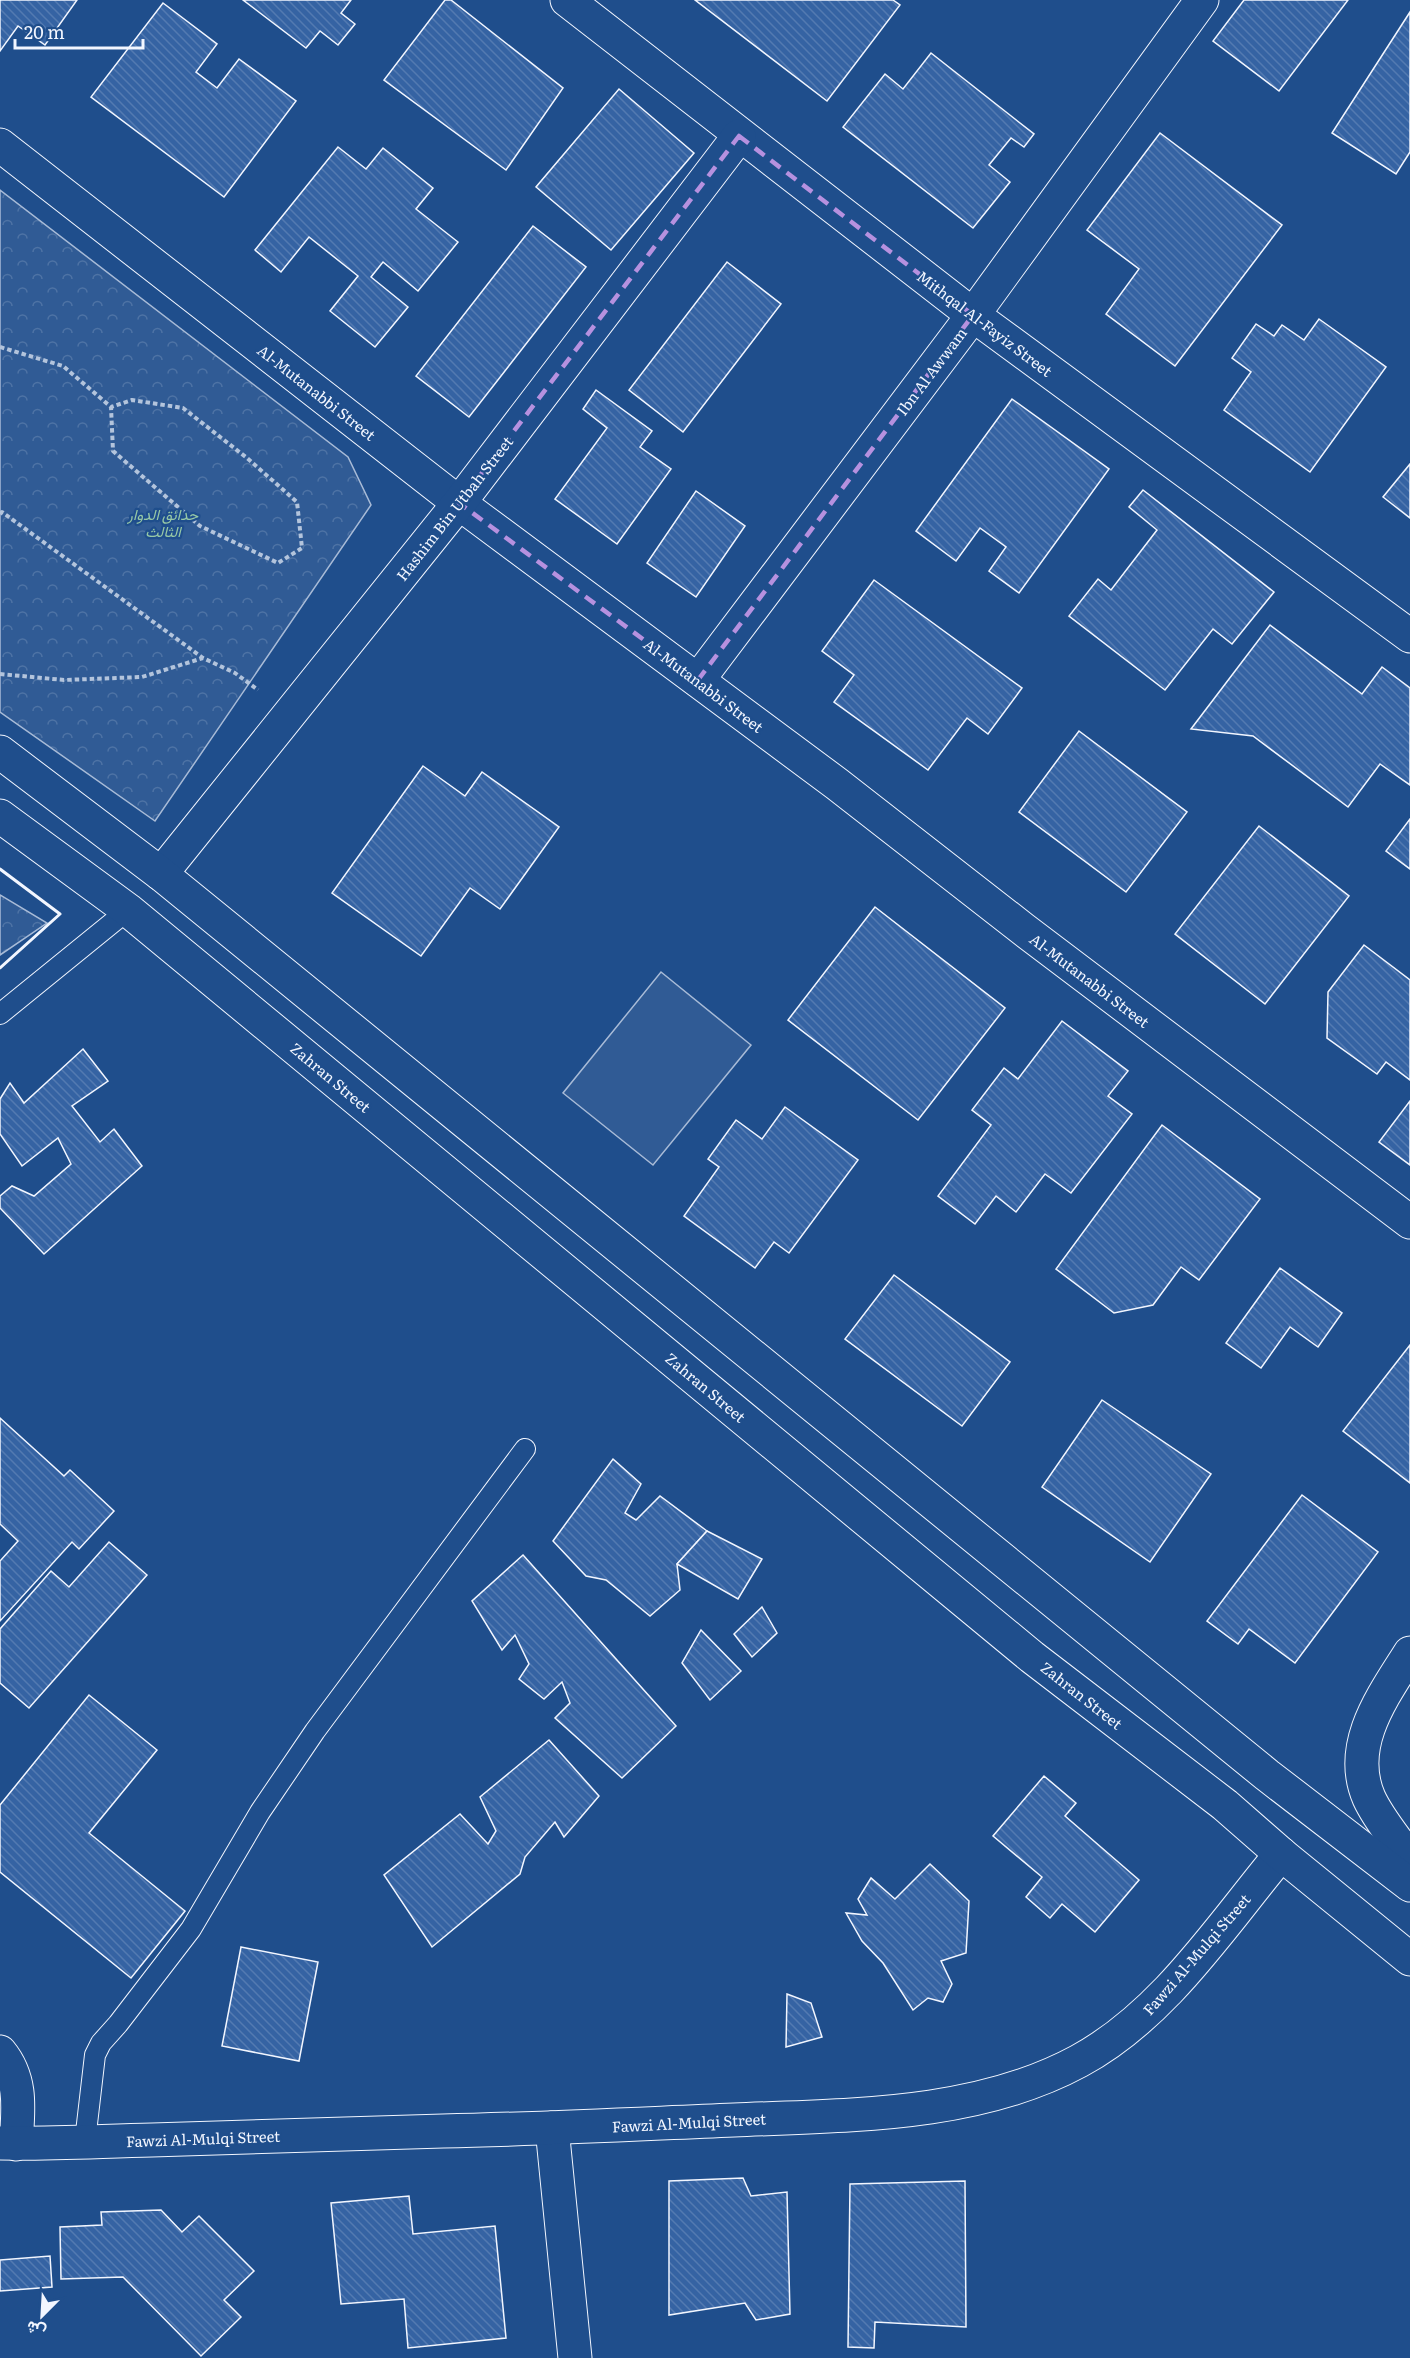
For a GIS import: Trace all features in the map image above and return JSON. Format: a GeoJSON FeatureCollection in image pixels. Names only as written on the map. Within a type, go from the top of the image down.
{"type":"FeatureCollection","features":[{"type":"Feature","properties":{"kind":"street","name":"Mithqal Al-Fayiz Street"},"geometry":{"type":"LineString","coordinates":[[567,0],[739,136],[973,315],[1410,636]]}},
{"type":"Feature","properties":{"kind":"street","name":"Ibn Al Awwam"},"geometry":{"type":"LineString","coordinates":[[698,680],[973,315],[1202,0]]}},
{"type":"Feature","properties":{"kind":"street","name":"Hashim Bin Utbah Street"},"geometry":{"type":"LineString","coordinates":[[162,874],[459,503],[739,136]]}},
{"type":"Feature","properties":{"kind":"street","name":"Al-Mutanabbi Street"},"geometry":{"type":"LineString","coordinates":[[0,146],[459,503],[698,680],[1410,1222]]}},
{"type":"Feature","properties":{"kind":"street"},"geometry":{"type":"LineString","coordinates":[[0,752],[162,874],[1248,1760],[1410,1885]]}},
{"type":"Feature","properties":{"kind":"street","name":"Zahran Street"},"geometry":{"type":"LineString","coordinates":[[0,816],[128,910],[1032,1657],[1225,1805],[1407,1959]]}},
{"type":"Feature","properties":{"kind":"street"},"geometry":{"type":"LineString","coordinates":[[1410,1653],[1371,1719],[1362,1750],[1361,1764],[1369,1798],[1410,1860]]}},
{"type":"Feature","properties":{"kind":"street","name":"Fawzi Al-Mulqi Street"},"geometry":{"type":"LineString","coordinates":[[8,2144],[552,2128],[885,2112],[962,2100],[1034,2081],[1088,2056],[1116,2039],[1150,2010],[1281,1854]]}},
{"type":"Feature","properties":{"kind":"street"},"geometry":{"type":"LineString","coordinates":[[0,2052],[8,2061],[19,2094],[8,2144]]}},
{"type":"Feature","properties":{"kind":"street"},"geometry":{"type":"LineString","coordinates":[[552,2128],[575,2358]]}},
{"type":"Feature","properties":{"kind":"lane"},"geometry":{"type":"LineString","coordinates":[[0,1014],[128,910]]}},
{"type":"Feature","properties":{"kind":"lane"},"geometry":{"type":"LineString","coordinates":[[85,2141],[95,2055],[101,2043],[191,1929],[260,1812],[315,1731],[525,1449]]}},
{"type":"Feature","properties":{"kind":"path"},"geometry":{"type":"LineString","coordinates":[[0,347],[63,366],[111,407],[113,451],[200,526],[278,563],[302,548],[297,502],[248,458],[183,408],[132,400],[111,407]]}},
{"type":"Feature","properties":{"kind":"path"},"geometry":{"type":"LineString","coordinates":[[0,514],[2,512],[203,658],[235,673],[290,714]]}},
{"type":"Feature","properties":{"kind":"path"},"geometry":{"type":"LineString","coordinates":[[0,674],[64,680],[142,677],[203,658]]}},
{"type":"Feature","properties":{"kind":"highlighted area"},"geometry":{"type":"Polygon","coordinates":[[[739,136],[973,315],[698,680],[459,503],[739,136]]]}},
{"type":"Feature","properties":{"kind":"green space","name":"حدائق الدوار الثالث"},"geometry":{"type":"Polygon","coordinates":[[[0,190],[348,457],[371,505],[155,821],[0,712],[0,190]]]}},
{"type":"Feature","properties":{"kind":"green space"},"geometry":{"type":"Polygon","coordinates":[[[0,895],[47,923],[0,955],[0,895]]]}},
{"type":"Feature","properties":{"kind":"green space"},"geometry":{"type":"Polygon","coordinates":[[[661,972],[751,1045],[653,1165],[563,1093],[661,972]]]}},
{"type":"Feature","properties":{"kind":"building"},"geometry":{"type":"Polygon","coordinates":[[[0,0],[77,0],[45,45],[18,26],[0,51],[0,0]]]}},
{"type":"Feature","properties":{"kind":"building"},"geometry":{"type":"Polygon","coordinates":[[[243,0],[351,0],[341,13],[355,24],[338,45],[320,31],[306,48],[243,0]]]}},
{"type":"Feature","properties":{"kind":"building"},"geometry":{"type":"Polygon","coordinates":[[[445,0],[451,0],[563,88],[506,170],[384,80],[445,0]]]}},
{"type":"Feature","properties":{"kind":"building"},"geometry":{"type":"Polygon","coordinates":[[[695,0],[893,0],[900,5],[827,101],[695,0]]]}},
{"type":"Feature","properties":{"kind":"building"},"geometry":{"type":"Polygon","coordinates":[[[1244,0],[1348,0],[1279,91],[1213,41],[1244,0]]]}},
{"type":"Feature","properties":{"kind":"building"},"geometry":{"type":"Polygon","coordinates":[[[163,3],[217,44],[196,72],[217,88],[239,59],[296,101],[224,197],[91,97],[163,3]]]}},
{"type":"Feature","properties":{"kind":"building"},"geometry":{"type":"Polygon","coordinates":[[[1410,12],[1410,152],[1396,174],[1332,133],[1410,12]]]}},
{"type":"Feature","properties":{"kind":"building"},"geometry":{"type":"Polygon","coordinates":[[[931,53],[1034,134],[1024,147],[1011,138],[989,165],[1010,182],[973,228],[843,127],[885,74],[903,89],[931,53]]]}},
{"type":"Feature","properties":{"kind":"building"},"geometry":{"type":"Polygon","coordinates":[[[619,89],[694,153],[611,250],[536,187],[619,89]]]}},
{"type":"Feature","properties":{"kind":"building"},"geometry":{"type":"Polygon","coordinates":[[[1160,133],[1282,225],[1175,366],[1106,314],[1139,269],[1087,230],[1160,133]]]}},
{"type":"Feature","properties":{"kind":"building"},"geometry":{"type":"Polygon","coordinates":[[[338,147],[366,169],[383,148],[433,188],[416,209],[458,242],[418,291],[383,262],[371,277],[408,307],[375,347],[330,311],[358,276],[309,237],[281,272],[255,250],[338,147]]]}},
{"type":"Feature","properties":{"kind":"building"},"geometry":{"type":"Polygon","coordinates":[[[533,226],[586,267],[469,417],[416,376],[533,226]]]}},
{"type":"Feature","properties":{"kind":"building"},"geometry":{"type":"Polygon","coordinates":[[[727,262],[781,304],[683,432],[629,390],[727,262]]]}},
{"type":"Feature","properties":{"kind":"building"},"geometry":{"type":"Polygon","coordinates":[[[1319,319],[1386,367],[1310,472],[1224,410],[1251,372],[1232,358],[1256,324],[1274,336],[1282,325],[1304,340],[1319,319]]]}},
{"type":"Feature","properties":{"kind":"building"},"geometry":{"type":"Polygon","coordinates":[[[596,390],[652,431],[640,447],[671,469],[617,544],[555,499],[607,428],[583,409],[596,390]]]}},
{"type":"Feature","properties":{"kind":"building"},"geometry":{"type":"Polygon","coordinates":[[[1012,399],[1109,469],[1019,593],[989,571],[1006,547],[980,528],[956,561],[916,531],[1012,399]]]}},
{"type":"Feature","properties":{"kind":"building"},"geometry":{"type":"Polygon","coordinates":[[[1410,464],[1410,518],[1383,497],[1410,464]]]}},
{"type":"Feature","properties":{"kind":"building"},"geometry":{"type":"Polygon","coordinates":[[[1143,490],[1274,592],[1232,644],[1213,629],[1165,690],[1069,616],[1098,579],[1111,590],[1157,530],[1129,507],[1143,490]]]}},
{"type":"Feature","properties":{"kind":"building"},"geometry":{"type":"Polygon","coordinates":[[[696,491],[745,526],[696,597],[647,563],[696,491]]]}},
{"type":"Feature","properties":{"kind":"building"},"geometry":{"type":"Polygon","coordinates":[[[874,580],[1022,688],[988,734],[967,718],[928,770],[834,702],[854,675],[822,651],[874,580]]]}},
{"type":"Feature","properties":{"kind":"building"},"geometry":{"type":"Polygon","coordinates":[[[1270,625],[1362,694],[1382,667],[1410,688],[1410,785],[1380,764],[1348,807],[1253,736],[1191,729],[1270,625]]]}},
{"type":"Feature","properties":{"kind":"building"},"geometry":{"type":"Polygon","coordinates":[[[1079,731],[1187,812],[1126,892],[1019,812],[1079,731]]]}},
{"type":"Feature","properties":{"kind":"building"},"geometry":{"type":"Polygon","coordinates":[[[423,766],[465,796],[482,772],[559,827],[500,909],[470,888],[421,956],[332,893],[423,766]]]}},
{"type":"Feature","properties":{"kind":"building"},"geometry":{"type":"Polygon","coordinates":[[[1410,819],[1410,869],[1386,851],[1410,819]]]}},
{"type":"Feature","properties":{"kind":"building"},"geometry":{"type":"Polygon","coordinates":[[[1259,826],[1349,896],[1265,1004],[1175,934],[1259,826]]]}},
{"type":"Feature","properties":{"kind":"building"},"geometry":{"type":"Polygon","coordinates":[[[875,907],[1005,1008],[918,1120],[788,1020],[875,907]]]}},
{"type":"Feature","properties":{"kind":"building"},"geometry":{"type":"Polygon","coordinates":[[[1364,945],[1410,980],[1410,1080],[1386,1062],[1377,1074],[1327,1038],[1328,992],[1364,945]]]}},
{"type":"Feature","properties":{"kind":"building"},"geometry":{"type":"Polygon","coordinates":[[[1062,1021],[1128,1071],[1108,1096],[1132,1114],[1071,1193],[1045,1174],[1016,1212],[996,1196],[975,1224],[938,1196],[991,1125],[972,1110],[1004,1068],[1018,1079],[1062,1021]]]}},
{"type":"Feature","properties":{"kind":"building"},"geometry":{"type":"Polygon","coordinates":[[[83,1049],[108,1081],[72,1106],[100,1142],[114,1129],[142,1166],[44,1254],[0,1208],[0,1196],[12,1186],[34,1196],[71,1164],[58,1138],[22,1166],[0,1134],[0,1099],[10,1083],[24,1103],[83,1049]]]}},
{"type":"Feature","properties":{"kind":"building"},"geometry":{"type":"Polygon","coordinates":[[[1410,1101],[1410,1165],[1379,1142],[1410,1101]]]}},
{"type":"Feature","properties":{"kind":"building"},"geometry":{"type":"Polygon","coordinates":[[[785,1107],[858,1160],[789,1253],[774,1242],[755,1268],[684,1216],[719,1167],[708,1159],[736,1120],[762,1139],[785,1107]]]}},
{"type":"Feature","properties":{"kind":"building"},"geometry":{"type":"Polygon","coordinates":[[[1162,1125],[1260,1199],[1199,1280],[1181,1267],[1153,1305],[1114,1313],[1056,1269],[1162,1125]]]}},
{"type":"Feature","properties":{"kind":"building"},"geometry":{"type":"Polygon","coordinates":[[[1280,1268],[1342,1313],[1318,1347],[1290,1327],[1261,1368],[1226,1343],[1280,1268]]]}},
{"type":"Feature","properties":{"kind":"building"},"geometry":{"type":"Polygon","coordinates":[[[894,1275],[1010,1362],[962,1426],[845,1339],[894,1275]]]}},
{"type":"Feature","properties":{"kind":"building"},"geometry":{"type":"Polygon","coordinates":[[[1410,1345],[1410,1483],[1343,1431],[1410,1345]]]}},
{"type":"Feature","properties":{"kind":"building"},"geometry":{"type":"Polygon","coordinates":[[[1102,1400],[1211,1474],[1150,1562],[1042,1487],[1102,1400]]]}},
{"type":"Feature","properties":{"kind":"building"},"geometry":{"type":"Polygon","coordinates":[[[0,1418],[64,1476],[70,1470],[114,1511],[79,1549],[72,1542],[0,1621],[0,1561],[18,1541],[0,1524],[0,1418]]]}},
{"type":"Feature","properties":{"kind":"building"},"geometry":{"type":"Polygon","coordinates":[[[613,1459],[641,1484],[625,1513],[636,1520],[660,1496],[707,1531],[677,1564],[680,1590],[650,1616],[606,1580],[586,1576],[553,1541],[613,1459]]]}},
{"type":"Feature","properties":{"kind":"building"},"geometry":{"type":"Polygon","coordinates":[[[1302,1495],[1378,1552],[1295,1663],[1249,1629],[1238,1644],[1207,1621],[1302,1495]]]}},
{"type":"Feature","properties":{"kind":"building"},"geometry":{"type":"Polygon","coordinates":[[[707,1531],[762,1559],[738,1599],[677,1564],[707,1531]]]}},
{"type":"Feature","properties":{"kind":"building"},"geometry":{"type":"Polygon","coordinates":[[[109,1542],[147,1575],[29,1708],[0,1683],[0,1629],[51,1571],[69,1587],[109,1542]]]}},
{"type":"Feature","properties":{"kind":"building"},"geometry":{"type":"Polygon","coordinates":[[[523,1555],[676,1726],[622,1778],[555,1718],[570,1703],[562,1682],[544,1699],[519,1679],[529,1664],[515,1635],[502,1650],[472,1601],[523,1555]]]}},
{"type":"Feature","properties":{"kind":"building"},"geometry":{"type":"Polygon","coordinates":[[[762,1607],[777,1633],[752,1657],[734,1634],[762,1607]]]}},
{"type":"Feature","properties":{"kind":"building"},"geometry":{"type":"Polygon","coordinates":[[[701,1630],[741,1671],[710,1700],[682,1663],[701,1630]]]}},
{"type":"Feature","properties":{"kind":"building"},"geometry":{"type":"Polygon","coordinates":[[[89,1695],[157,1750],[89,1833],[185,1911],[131,1978],[0,1872],[0,1805],[89,1695]]]}},
{"type":"Feature","properties":{"kind":"building"},"geometry":{"type":"Polygon","coordinates":[[[549,1740],[599,1796],[564,1837],[555,1822],[525,1857],[520,1874],[432,1947],[384,1875],[460,1814],[488,1844],[496,1831],[480,1797],[549,1740]]]}},
{"type":"Feature","properties":{"kind":"building"},"geometry":{"type":"Polygon","coordinates":[[[1044,1776],[1076,1803],[1065,1816],[1139,1880],[1095,1932],[1062,1904],[1050,1918],[1026,1897],[1042,1877],[993,1836],[1044,1776]]]}},
{"type":"Feature","properties":{"kind":"building"},"geometry":{"type":"Polygon","coordinates":[[[930,1864],[969,1901],[966,1953],[941,1961],[952,1984],[943,2002],[928,1998],[913,2010],[883,1963],[862,1941],[846,1913],[867,1915],[858,1899],[871,1878],[895,1899],[930,1864]]]}},
{"type":"Feature","properties":{"kind":"building"},"geometry":{"type":"Polygon","coordinates":[[[241,1947],[318,1962],[299,2061],[222,2046],[241,1947]]]}},
{"type":"Feature","properties":{"kind":"building"},"geometry":{"type":"Polygon","coordinates":[[[787,1994],[811,2003],[822,2037],[786,2047],[787,1994]]]}},
{"type":"Feature","properties":{"kind":"building"},"geometry":{"type":"Polygon","coordinates":[[[743,2178],[751,2196],[787,2192],[790,2314],[756,2320],[745,2303],[669,2315],[669,2181],[743,2178]]]}},
{"type":"Feature","properties":{"kind":"building"},"geometry":{"type":"Polygon","coordinates":[[[965,2181],[966,2327],[875,2322],[874,2348],[848,2347],[850,2184],[965,2181]]]}},
{"type":"Feature","properties":{"kind":"building"},"geometry":{"type":"Polygon","coordinates":[[[409,2196],[413,2234],[495,2226],[506,2338],[408,2348],[404,2299],[341,2304],[331,2203],[409,2196]]]}},
{"type":"Feature","properties":{"kind":"building"},"geometry":{"type":"Polygon","coordinates":[[[161,2210],[182,2232],[199,2216],[254,2271],[224,2300],[241,2317],[201,2356],[123,2277],[61,2279],[60,2227],[102,2225],[101,2212],[161,2210]]]}},
{"type":"Feature","properties":{"kind":"building"},"geometry":{"type":"Polygon","coordinates":[[[50,2256],[52,2287],[0,2291],[0,2260],[50,2256]]]}},
{"type":"Feature","properties":{"kind":"wall"},"geometry":{"type":"LineString","coordinates":[[0,869],[60,914],[0,968]]}}]}
